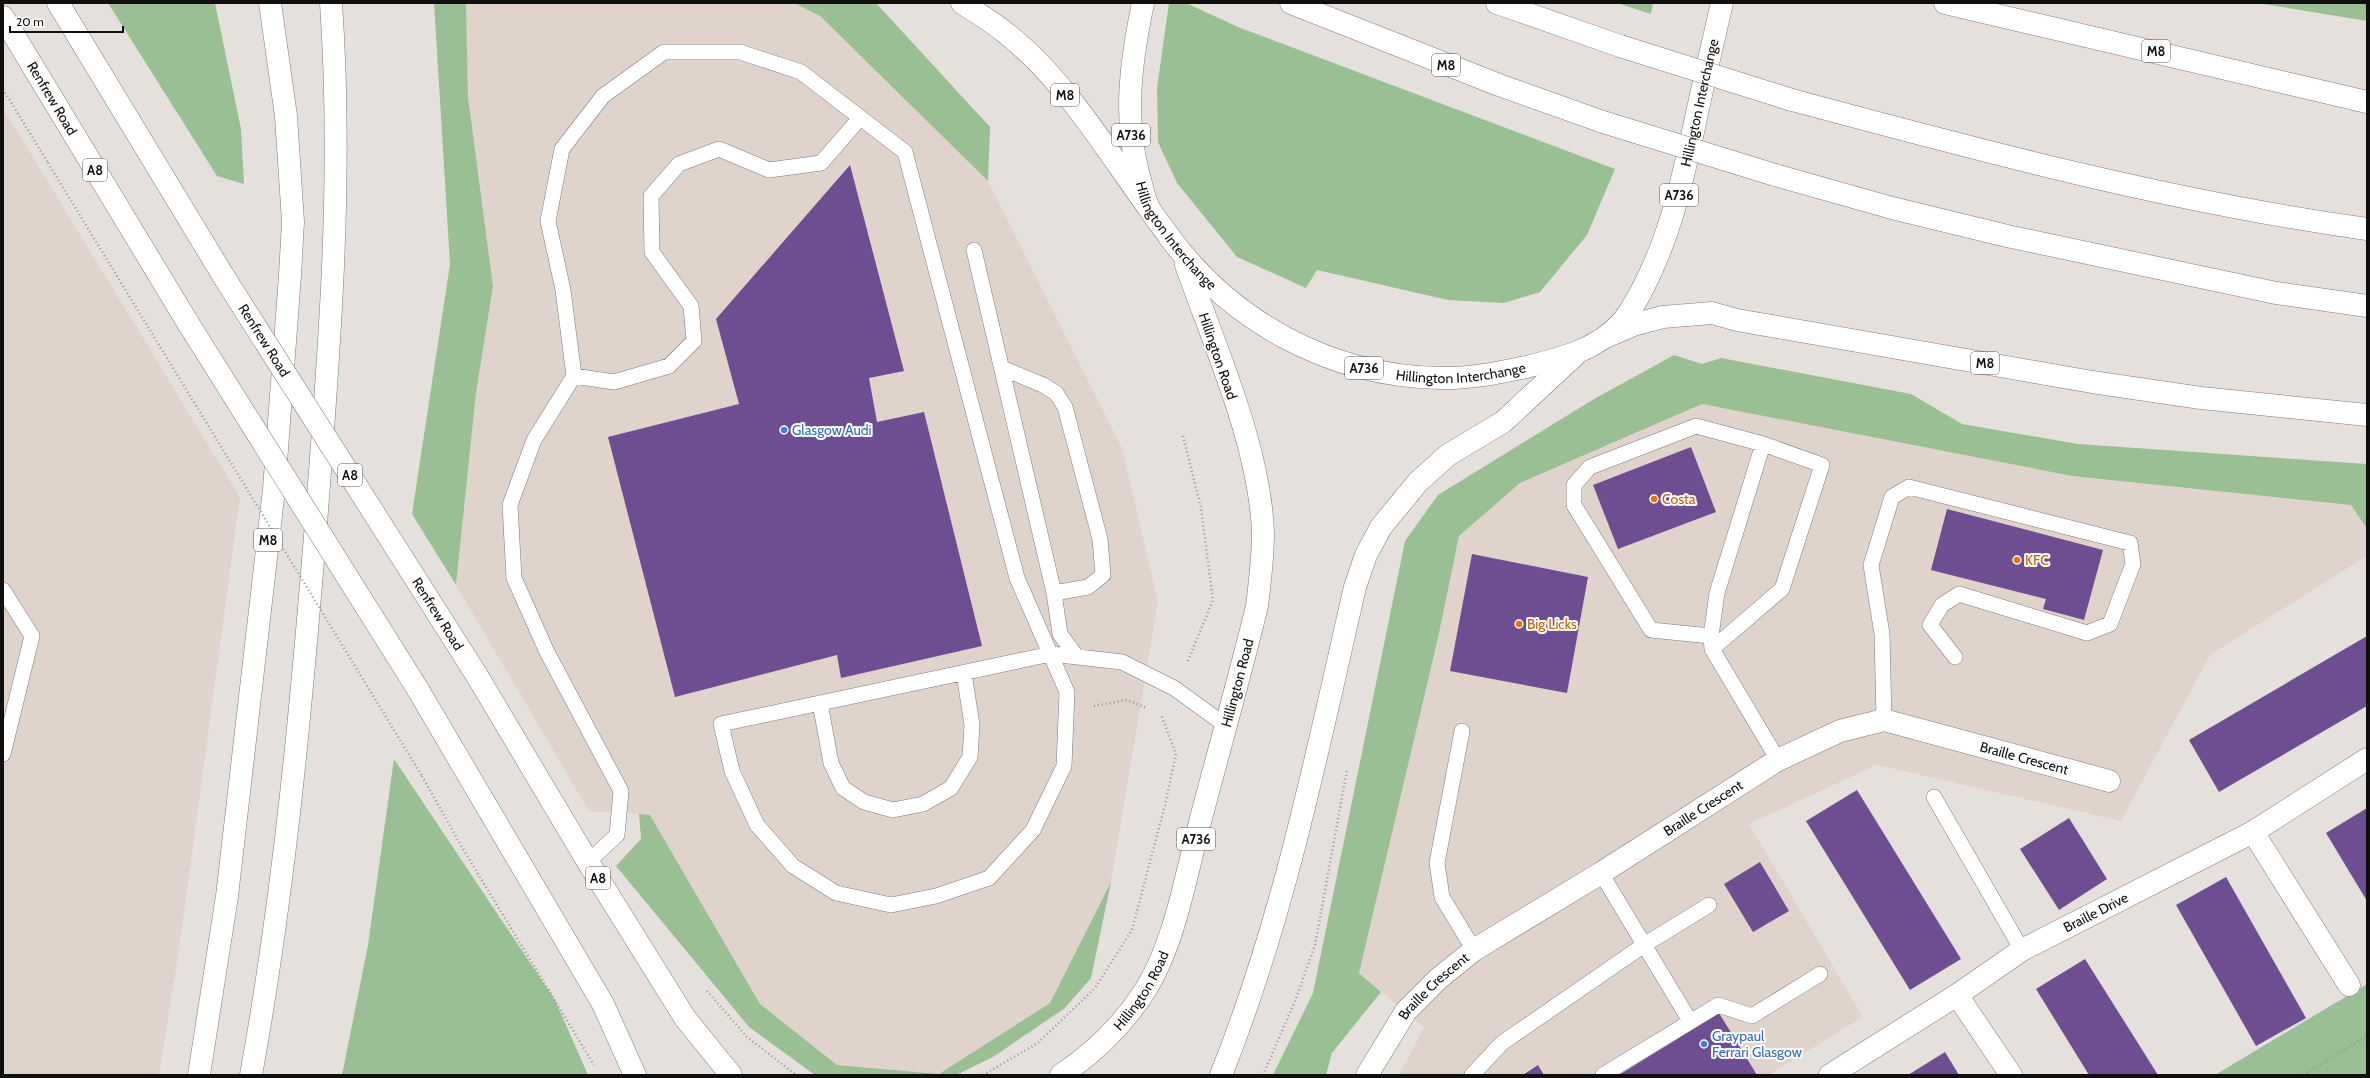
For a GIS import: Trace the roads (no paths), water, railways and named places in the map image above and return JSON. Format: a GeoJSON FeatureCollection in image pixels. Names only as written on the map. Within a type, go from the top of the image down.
{"type":"FeatureCollection","features":[{"type":"Feature","properties":{"kind":"main road","name":"Renfrew Road"},"geometry":{"type":"LineString","coordinates":[[58,3],[224,277],[476,674],[588,862]]}},
{"type":"Feature","properties":{"kind":"main road","name":"M8"},"geometry":{"type":"LineString","coordinates":[[199,1075],[227,896],[274,489],[289,283],[293,222],[286,116],[270,3]]}},
{"type":"Feature","properties":{"kind":"main road"},"geometry":{"type":"LineString","coordinates":[[251,1075],[275,929],[290,811],[306,654],[332,319],[336,225],[335,98],[331,3]]}},
{"type":"Feature","properties":{"kind":"main road","name":"M8"},"geometry":{"type":"LineString","coordinates":[[962,3],[1008,34],[1043,68],[1068,98],[1148,207]]}},
{"type":"Feature","properties":{"kind":"main road","name":"Hillington Interchange"},"geometry":{"type":"LineString","coordinates":[[1143,3],[1130,80],[1129,117],[1134,157],[1148,207],[1183,256],[1206,281],[1259,323],[1303,347],[1374,371],[1434,378],[1474,376],[1505,372],[1576,354],[1608,336],[1626,318],[1640,295],[1667,234],[1677,201],[1722,3]]}},
{"type":"Feature","properties":{"kind":"main road","name":"M8"},"geometry":{"type":"LineString","coordinates":[[1291,3],[1499,85],[1603,122],[1775,175],[1892,208],[2007,236],[2276,293],[2367,306]]}},
{"type":"Feature","properties":{"kind":"main road"},"geometry":{"type":"LineString","coordinates":[[1497,3],[1620,46],[1792,100],[1930,137],[2206,202],[2367,229]]}},
{"type":"Feature","properties":{"kind":"main road","name":"M8"},"geometry":{"type":"LineString","coordinates":[[1946,3],[2367,102]]}},
{"type":"Feature","properties":{"kind":"main road","name":"Renfrew Road"},"geometry":{"type":"LineString","coordinates":[[3,18],[188,323],[417,688],[603,1004],[635,1075]]}},
{"type":"Feature","properties":{"kind":"main road","name":"Hillington Road"},"geometry":{"type":"LineString","coordinates":[[1060,1075],[1099,1046],[1122,1023],[1144,992],[1158,964],[1169,934],[1184,882],[1257,606],[1262,566],[1263,532],[1257,485],[1248,444],[1183,256]]}},
{"type":"Feature","properties":{"kind":"main road","name":"M8"},"geometry":{"type":"LineString","coordinates":[[1608,336],[1636,324],[1663,317],[1712,313],[1737,320],[2092,382],[2201,398],[2367,415]]}},
{"type":"Feature","properties":{"kind":"main road","name":"A736"},"geometry":{"type":"LineString","coordinates":[[1221,1075],[1243,1020],[1285,885],[1355,587],[1366,555],[1380,527],[1418,482],[1448,455],[1503,422],[1576,354]]}},
{"type":"Feature","properties":{"kind":"main road","name":"Braille Crescent"},"geometry":{"type":"LineString","coordinates":[[1367,1075],[1406,1011],[1438,979],[1474,950],[1601,873],[1778,760],[1840,731],[1884,720],[2109,781]]}},
{"type":"Feature","properties":{"kind":"main road","name":"Braille Drive"},"geometry":{"type":"LineString","coordinates":[[1830,1075],[1957,996],[2022,950],[2253,832],[2367,759]]}},
{"type":"Feature","properties":{"kind":"main road"},"geometry":{"type":"LineString","coordinates":[[2253,832],[2348,985]]}},
{"type":"Feature","properties":{"kind":"main road","name":"A8"},"geometry":{"type":"LineString","coordinates":[[588,862],[685,1018],[731,1075]]}},
{"type":"Feature","properties":{"kind":"main road"},"geometry":{"type":"LineString","coordinates":[[1957,996],[2010,1075]]}},
{"type":"Feature","properties":{"kind":"lane"},"geometry":{"type":"LineString","coordinates":[[588,862],[617,835],[621,791],[547,652],[514,578],[510,505],[534,440],[574,376],[563,290],[548,221],[562,149],[603,96],[664,52],[740,52],[801,72],[905,152],[1017,578],[1051,654],[1067,692],[1064,766],[1033,830],[988,878],[936,896],[891,905],[836,893],[793,866],[757,825],[732,771],[721,724],[1051,654],[1122,662],[1174,688],[1225,725]]}},
{"type":"Feature","properties":{"kind":"lane"},"geometry":{"type":"LineString","coordinates":[[574,376],[614,382],[669,366],[694,341],[691,306],[652,252],[651,196],[678,164],[720,149],[769,170],[821,164],[860,118]]}},
{"type":"Feature","properties":{"kind":"lane"},"geometry":{"type":"LineString","coordinates":[[974,250],[1054,593],[1060,634],[1077,657]]}},
{"type":"Feature","properties":{"kind":"lane"},"geometry":{"type":"LineString","coordinates":[[1002,368],[1056,393],[1065,407],[1100,539],[1103,575],[1088,587],[1054,593]]}},
{"type":"Feature","properties":{"kind":"lane"},"geometry":{"type":"LineString","coordinates":[[1696,426],[1763,444],[1822,465],[1782,589],[1712,642],[1652,630],[1574,505],[1574,484],[1590,467],[1696,426]]}},
{"type":"Feature","properties":{"kind":"lane"},"geometry":{"type":"LineString","coordinates":[[1763,444],[1717,593],[1712,642],[1778,760]]}},
{"type":"Feature","properties":{"kind":"lane"},"geometry":{"type":"LineString","coordinates":[[1884,720],[1882,634],[1870,565],[1892,497],[1909,487],[2130,543],[2133,564],[2110,624],[2087,633],[1959,594],[1942,605],[1930,625],[1955,657]]}},
{"type":"Feature","properties":{"kind":"lane"},"geometry":{"type":"LineString","coordinates":[[3,590],[32,636],[3,754]]}},
{"type":"Feature","properties":{"kind":"lane"},"geometry":{"type":"LineString","coordinates":[[820,703],[831,763],[843,788],[864,802],[893,810],[923,804],[951,788],[970,757],[972,725],[964,673]]}},
{"type":"Feature","properties":{"kind":"lane"},"geometry":{"type":"LineString","coordinates":[[1462,731],[1437,863],[1442,897],[1474,950]]}},
{"type":"Feature","properties":{"kind":"lane"},"geometry":{"type":"LineString","coordinates":[[1934,797],[2022,950]]}},
{"type":"Feature","properties":{"kind":"lane"},"geometry":{"type":"LineString","coordinates":[[1601,873],[1690,1021]]}},
{"type":"Feature","properties":{"kind":"lane"},"geometry":{"type":"LineString","coordinates":[[1472,1075],[1502,1043],[1644,945],[1709,904]]}},
{"type":"Feature","properties":{"kind":"lane"},"geometry":{"type":"LineString","coordinates":[[1603,1075],[1718,1005],[1752,1016],[1820,974]]}},
{"type":"Feature","properties":{"kind":"place","name":"Glasgow Audi"},"geometry":{"type":"Point","coordinates":[784,430]}},
{"type":"Feature","properties":{"kind":"place","name":"Costa"},"geometry":{"type":"Point","coordinates":[1654,499]}},
{"type":"Feature","properties":{"kind":"place","name":"KFC"},"geometry":{"type":"Point","coordinates":[2017,560]}},
{"type":"Feature","properties":{"kind":"place","name":"Big Licks"},"geometry":{"type":"Point","coordinates":[1519,624]}},
{"type":"Feature","properties":{"kind":"place","name":"Graypaul Ferrari Glasgow"},"geometry":{"type":"Point","coordinates":[1704,1044]}}]}
